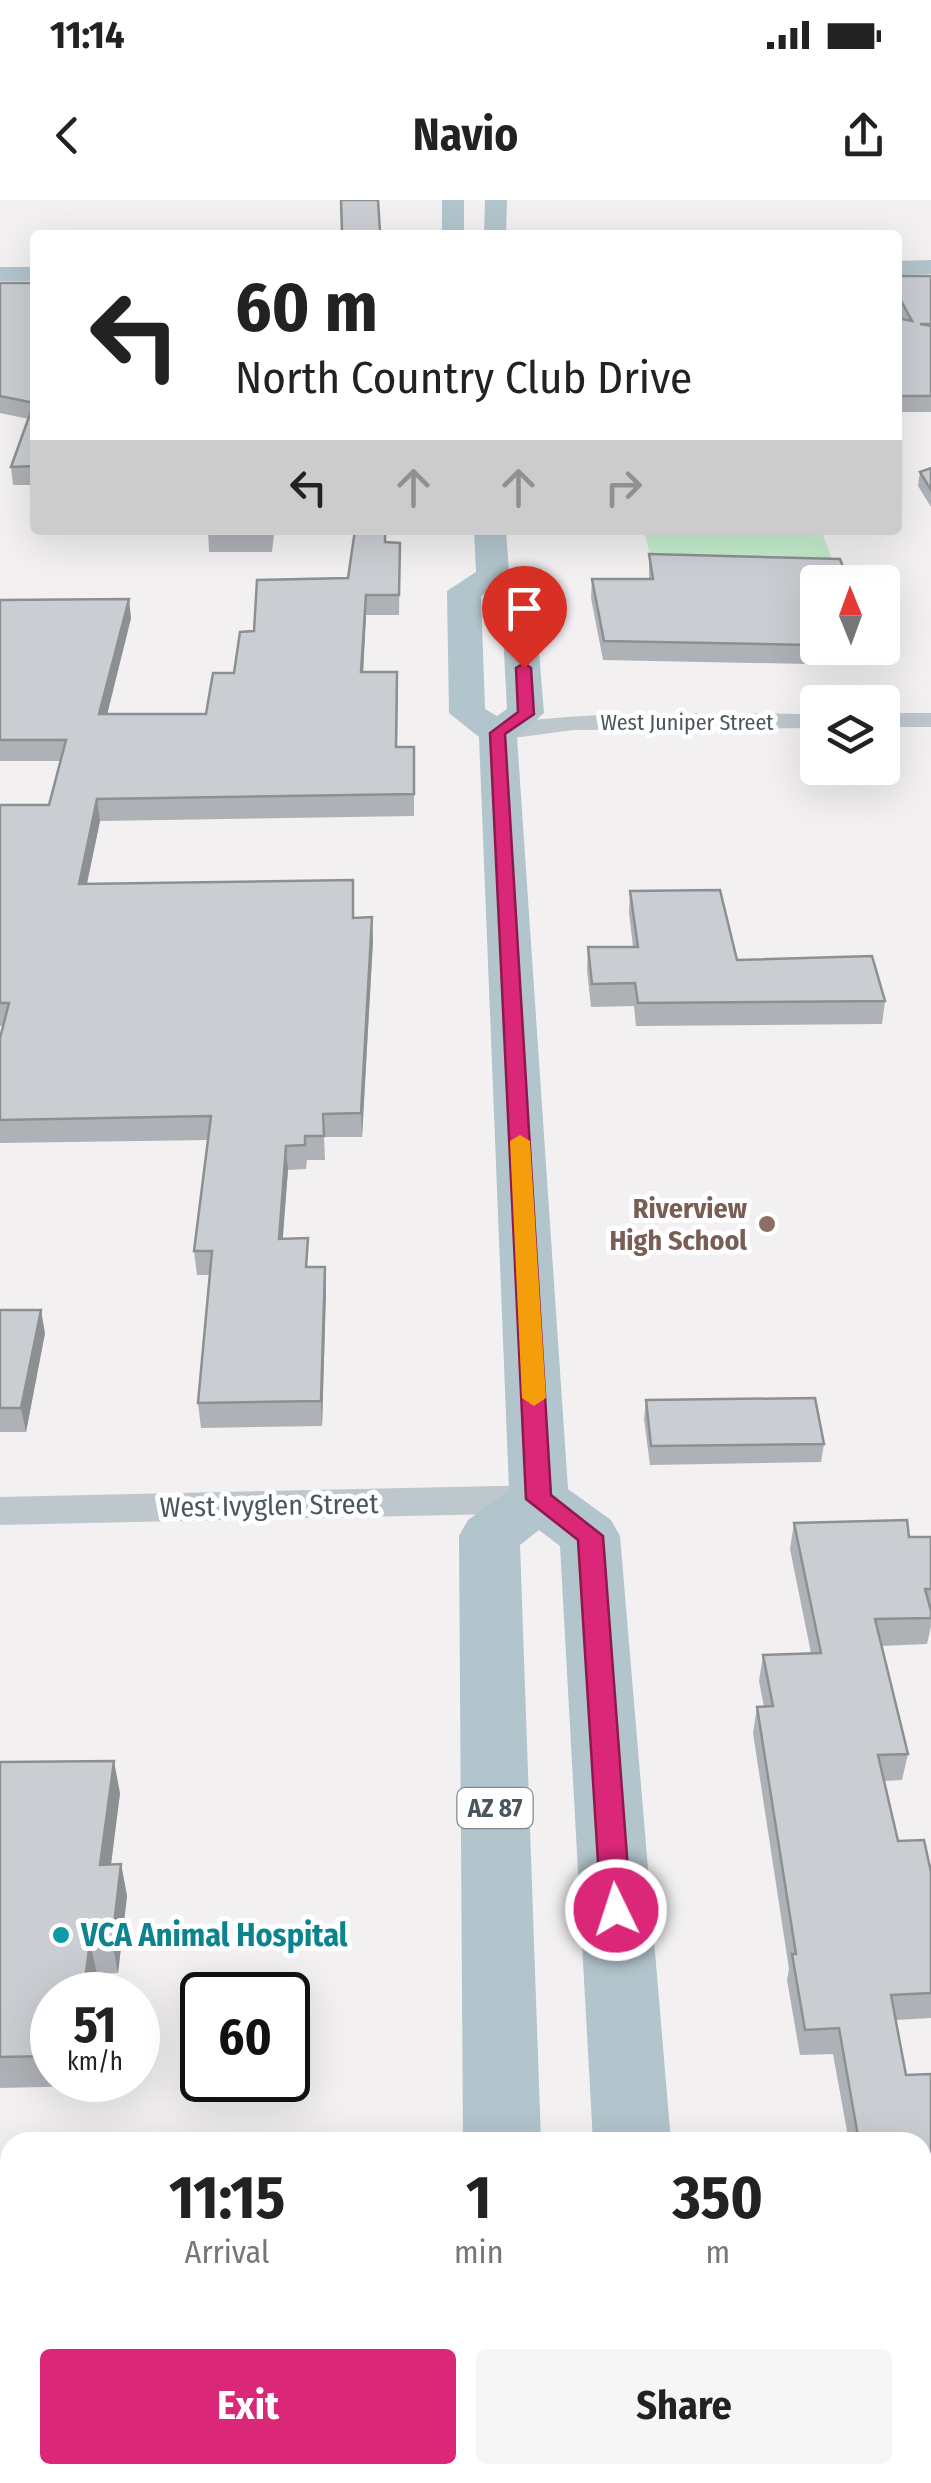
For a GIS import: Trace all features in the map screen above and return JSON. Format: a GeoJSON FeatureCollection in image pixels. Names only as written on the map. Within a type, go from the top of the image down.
{"type":"FeatureCollection","features":[{"type":"Feature","properties":{"kind":"main road"},"geometry":{"type":"LineString","coordinates":[[453,230],[454,200]]}},
{"type":"Feature","properties":{"kind":"main road"},"geometry":{"type":"LineString","coordinates":[[495,230],[496,200]]}},
{"type":"Feature","properties":{"kind":"main road"},"geometry":{"type":"LineString","coordinates":[[902,268],[931,268]]}},
{"type":"Feature","properties":{"kind":"main road"},"geometry":{"type":"LineString","coordinates":[[0,274],[30,274]]}},
{"type":"Feature","properties":{"kind":"main road"},"geometry":{"type":"LineString","coordinates":[[490,535],[493,577]]}},
{"type":"Feature","properties":{"kind":"main road"},"geometry":{"type":"LineString","coordinates":[[493,577],[464,591],[466,714],[498,733]]}},
{"type":"Feature","properties":{"kind":"main road"},"geometry":{"type":"LineString","coordinates":[[493,577],[518,591],[526,714],[498,733]]}},
{"type":"Feature","properties":{"kind":"main road"},"geometry":{"type":"LineString","coordinates":[[498,733],[539,1499],[590,1536],[631,2132]]}},
{"type":"Feature","properties":{"kind":"main road","name":"AZ 87"},"geometry":{"type":"LineString","coordinates":[[502,2132],[489,1536],[539,1499]]}},
{"type":"Feature","properties":{"kind":"street"},"geometry":{"type":"LineString","coordinates":[[900,720],[931,720]]}},
{"type":"Feature","properties":{"kind":"street","name":"West Juniper Street"},"geometry":{"type":"LineString","coordinates":[[498,733],[573,723],[800,721]]}},
{"type":"Feature","properties":{"kind":"street","name":"West Ivyglen Street"},"geometry":{"type":"LineString","coordinates":[[0,1510],[539,1499]]}},
{"type":"Feature","properties":{"kind":"green space"},"geometry":{"type":"Polygon","coordinates":[[[645,535],[823,535],[834,564],[652,565],[645,535]]]}},
{"type":"Feature","properties":{"kind":"building"},"geometry":{"type":"Polygon","coordinates":[[[341,200],[378,200],[380,230],[342,230],[341,200]]]}},
{"type":"Feature","properties":{"kind":"building"},"geometry":{"type":"Polygon","coordinates":[[[902,276],[931,276],[931,324],[920,324],[931,326],[931,396],[902,396],[902,319],[912,321],[902,302],[902,276]]]}},
{"type":"Feature","properties":{"kind":"building"},"geometry":{"type":"Polygon","coordinates":[[[0,283],[30,283],[30,402],[0,396],[0,283]]]}},
{"type":"Feature","properties":{"kind":"building"},"geometry":{"type":"Polygon","coordinates":[[[30,414],[30,466],[11,467],[30,414]]]}},
{"type":"Feature","properties":{"kind":"building"},"geometry":{"type":"Polygon","coordinates":[[[931,468],[931,490],[920,472],[931,468]]]}},
{"type":"Feature","properties":{"kind":"building"},"geometry":{"type":"Polygon","coordinates":[[[354,535],[385,535],[385,542],[400,543],[399,595],[366,595],[361,672],[397,672],[396,747],[414,747],[414,794],[97,799],[79,884],[353,880],[353,918],[372,917],[361,1113],[323,1114],[324,1136],[305,1136],[305,1145],[286,1146],[279,1239],[308,1238],[306,1267],[325,1267],[321,1401],[198,1403],[212,1251],[194,1251],[211,1116],[0,1120],[0,1038],[9,1003],[0,1003],[0,805],[49,805],[66,740],[0,740],[0,600],[129,599],[99,714],[206,714],[213,673],[234,673],[240,632],[254,631],[257,580],[348,578],[354,535]]]}},
{"type":"Feature","properties":{"kind":"building"},"geometry":{"type":"Polygon","coordinates":[[[649,554],[840,559],[842,565],[800,565],[800,645],[604,641],[592,579],[653,579],[649,554]]]}},
{"type":"Feature","properties":{"kind":"building"},"geometry":{"type":"Polygon","coordinates":[[[720,890],[737,960],[872,956],[885,1001],[638,1003],[635,983],[592,984],[588,947],[638,947],[630,891],[720,890]]]}},
{"type":"Feature","properties":{"kind":"building"},"geometry":{"type":"Polygon","coordinates":[[[0,1310],[41,1310],[21,1408],[0,1408],[0,1310]]]}},
{"type":"Feature","properties":{"kind":"building"},"geometry":{"type":"Polygon","coordinates":[[[815,1398],[824,1444],[651,1446],[646,1400],[815,1398]]]}},
{"type":"Feature","properties":{"kind":"building"},"geometry":{"type":"Polygon","coordinates":[[[907,1520],[909,1537],[931,1537],[931,1589],[925,1589],[931,1618],[875,1619],[908,1754],[878,1755],[898,1841],[924,1840],[931,1872],[931,1993],[891,1995],[906,2075],[931,2074],[931,2132],[857,2132],[839,2028],[805,2030],[757,1707],[773,1706],[763,1655],[821,1653],[794,1523],[907,1520]]]}},
{"type":"Feature","properties":{"kind":"building","name":"VCA Animal Hospital"},"geometry":{"type":"Polygon","coordinates":[[[114,1761],[100,1865],[121,1864],[112,1942],[90,1942],[86,1972],[30,1972],[30,2056],[0,2057],[0,1762],[114,1761]]]}},
{"type":"Feature","properties":{"kind":"slow traffic"},"geometry":{"type":"LineString","coordinates":[[520,1141],[534,1398]]}},
{"type":"Feature","properties":{"kind":"place","name":"Riverview High School"},"geometry":{"type":"Point","coordinates":[767,1224]}},
{"type":"Feature","properties":{"kind":"place","name":"VCA Animal Hospital"},"geometry":{"type":"Point","coordinates":[61,1935]}},
{"type":"Feature","properties":{"kind":"route"},"geometry":{"type":"LineString","coordinates":[[524,668],[526,714],[498,733],[539,1499],[590,1536],[616,1910]]}}]}
